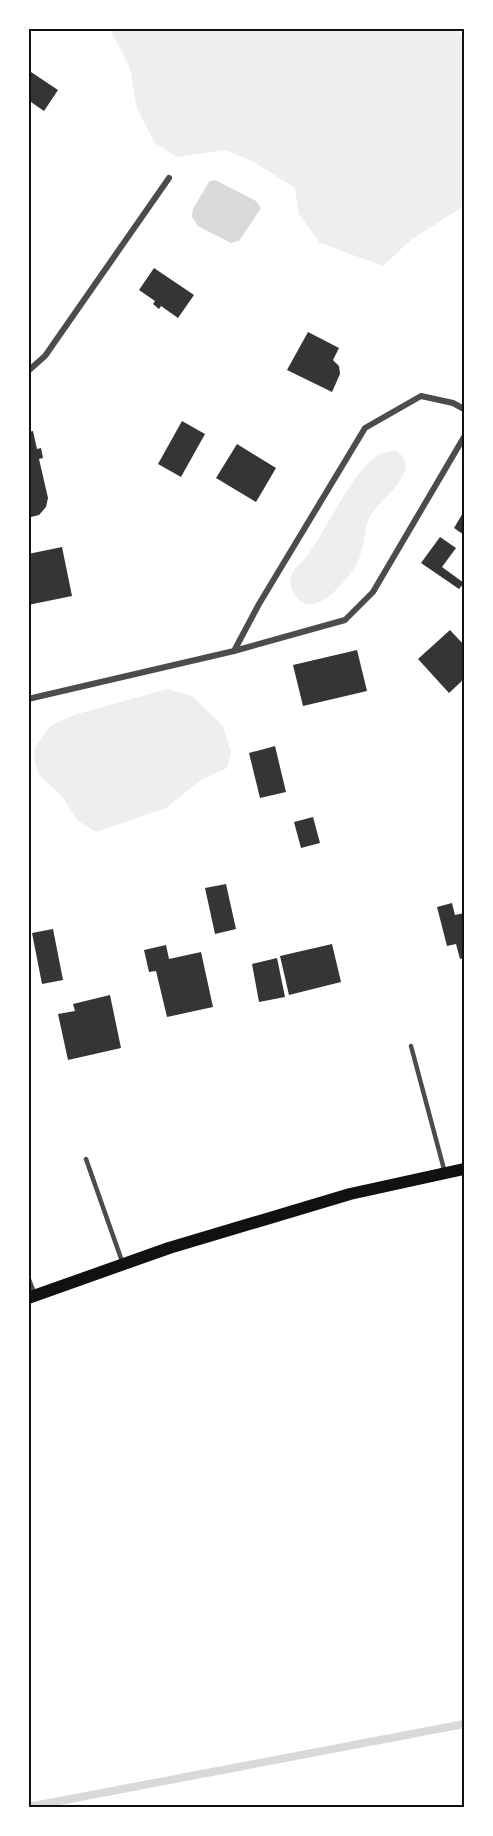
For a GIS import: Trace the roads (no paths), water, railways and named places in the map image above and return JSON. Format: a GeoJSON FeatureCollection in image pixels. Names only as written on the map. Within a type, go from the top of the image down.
{"type":"FeatureCollection","features":[{"type":"Feature","properties":{"kind":"main road"},"geometry":{"type":"LineString","coordinates":[[32,1297],[169,1248],[350,1194],[465,1168]]}},
{"type":"Feature","properties":{"kind":"street"},"geometry":{"type":"LineString","coordinates":[[28,371],[45,356],[169,178]]}},
{"type":"Feature","properties":{"kind":"street"},"geometry":{"type":"LineString","coordinates":[[234,651],[259,604],[364,428],[421,396],[453,403],[465,409]]}},
{"type":"Feature","properties":{"kind":"street"},"geometry":{"type":"LineString","coordinates":[[28,699],[234,651],[345,621],[373,592],[465,437]]}},
{"type":"Feature","properties":{"kind":"lane"},"geometry":{"type":"LineString","coordinates":[[411,1046],[445,1173]]}},
{"type":"Feature","properties":{"kind":"lane"},"geometry":{"type":"LineString","coordinates":[[86,1159],[123,1264]]}},
{"type":"Feature","properties":{"kind":"lane"},"geometry":{"type":"LineString","coordinates":[[28,1277],[32,1297]]}},
{"type":"Feature","properties":{"kind":"waterway"},"geometry":{"type":"LineString","coordinates":[[28,1807],[464,1724]]}}]}
